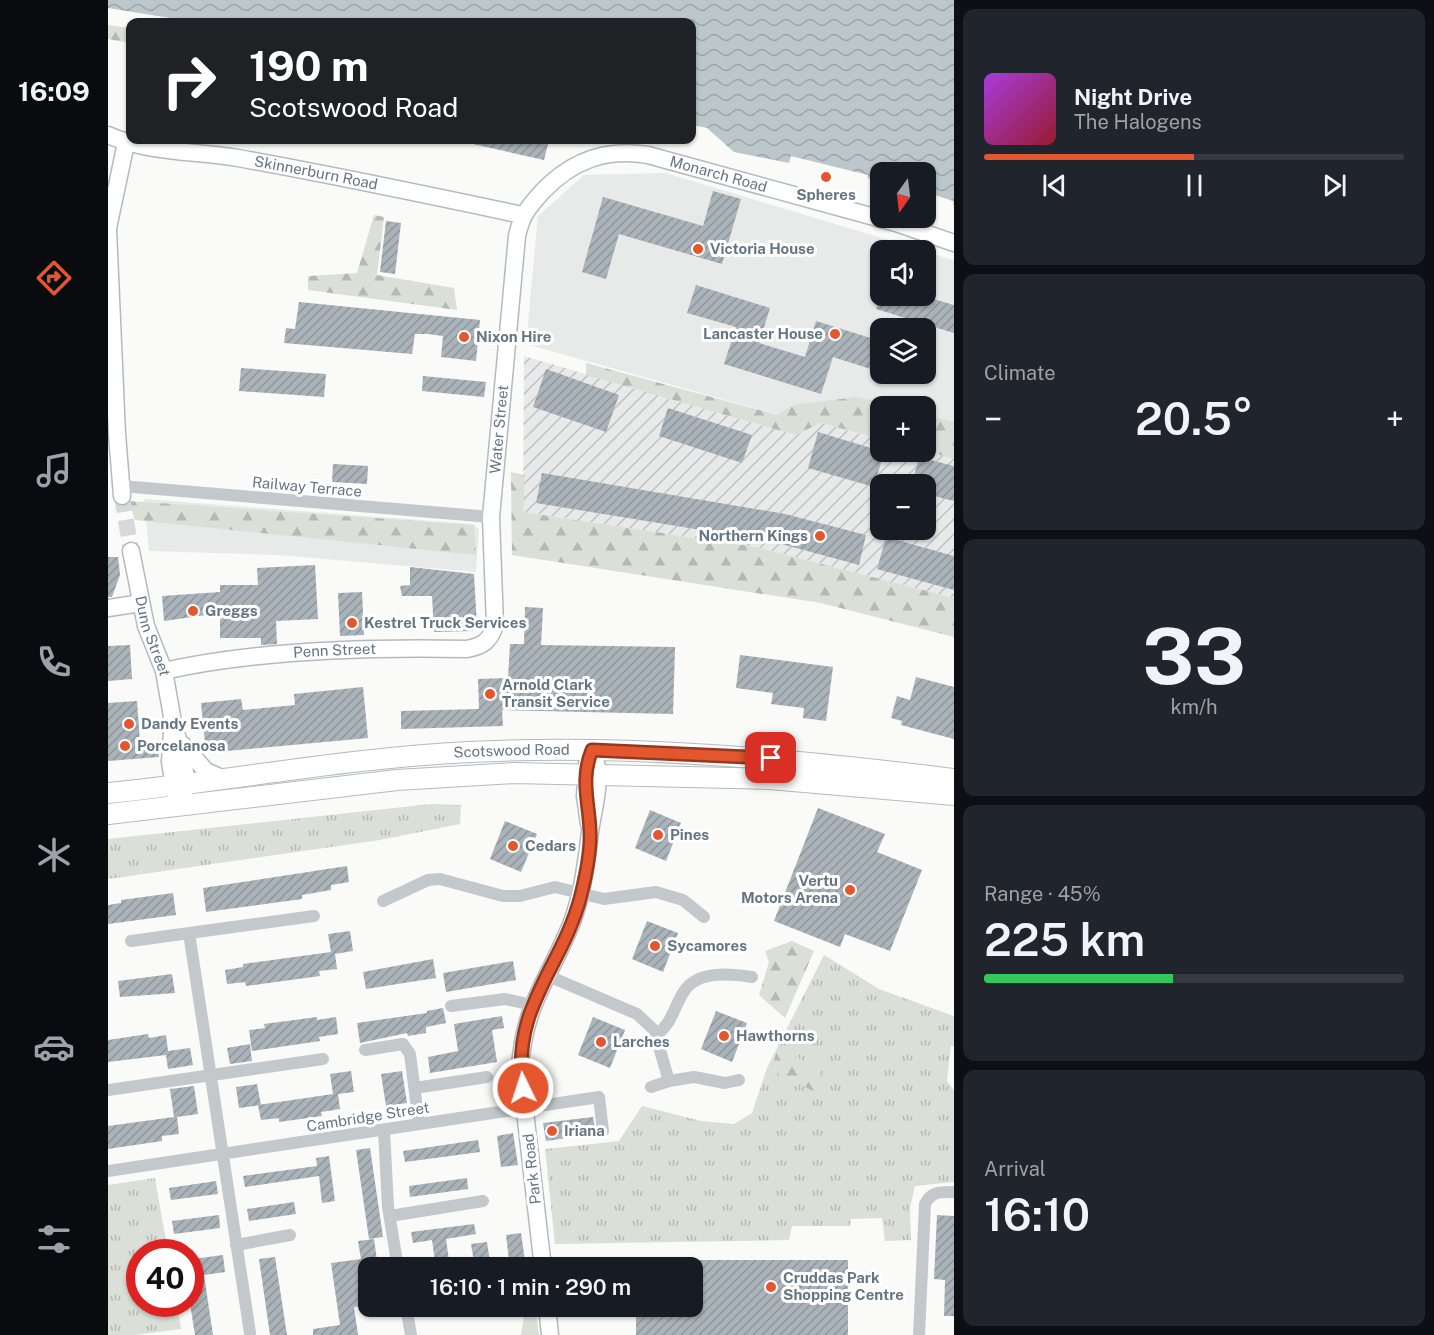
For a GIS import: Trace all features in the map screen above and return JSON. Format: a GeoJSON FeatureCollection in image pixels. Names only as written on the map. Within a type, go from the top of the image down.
{"type":"FeatureCollection","features":[{"type":"Feature","properties":{"kind":"main road","name":"Scotswood Road"},"geometry":{"type":"LineString","coordinates":[[108,794],[442,754],[592,750],[792,759],[954,779]]}},
{"type":"Feature","properties":{"kind":"main road","name":"Scotswood Road"},"geometry":{"type":"LineString","coordinates":[[108,814],[460,775],[592,774],[832,783],[954,795]]}},
{"type":"Feature","properties":{"kind":"street","name":"Skinnerburn Road"},"geometry":{"type":"LineString","coordinates":[[108,135],[126,143]]}},
{"type":"Feature","properties":{"kind":"street"},"geometry":{"type":"LineString","coordinates":[[122,491],[108,229],[126,143]]}},
{"type":"Feature","properties":{"kind":"street","name":"Skinnerburn Road"},"geometry":{"type":"LineString","coordinates":[[133,144],[236,158],[335,176],[522,215]]}},
{"type":"Feature","properties":{"kind":"street","name":"Monarch Road"},"geometry":{"type":"LineString","coordinates":[[522,215],[570,167],[595,156],[629,152],[678,161],[896,223],[954,243]]}},
{"type":"Feature","properties":{"kind":"street","name":"Water Street"},"geometry":{"type":"LineString","coordinates":[[495,625],[491,517],[517,236],[522,215]]}},
{"type":"Feature","properties":{"kind":"street","name":"Railway Terrace"},"geometry":{"type":"LineString","coordinates":[[122,491],[491,517]]}},
{"type":"Feature","properties":{"kind":"street","name":"Dunn Street"},"geometry":{"type":"LineString","coordinates":[[131,550],[146,626],[164,671],[173,722],[179,741],[181,806]]}},
{"type":"Feature","properties":{"kind":"street"},"geometry":{"type":"LineString","coordinates":[[108,608],[141,603]]}},
{"type":"Feature","properties":{"kind":"street","name":"Penn Street"},"geometry":{"type":"LineString","coordinates":[[164,671],[249,659],[344,651],[467,649],[486,642],[492,636],[495,625]]}},
{"type":"Feature","properties":{"kind":"street","name":"Dunn Street"},"geometry":{"type":"LineString","coordinates":[[173,722],[170,762],[179,786]]}},
{"type":"Feature","properties":{"kind":"street","name":"Dunn Street"},"geometry":{"type":"LineString","coordinates":[[179,741],[206,771],[226,780]]}},
{"type":"Feature","properties":{"kind":"street","name":"Park Road"},"geometry":{"type":"LineString","coordinates":[[542,1257],[520,1060],[522,1042],[532,1005],[571,924],[581,894],[590,831],[596,807],[592,750]]}},
{"type":"Feature","properties":{"kind":"street"},"geometry":{"type":"LineString","coordinates":[[383,901],[428,880],[440,879],[503,896],[520,896],[555,887],[612,899],[656,892],[683,900],[704,916]]}},
{"type":"Feature","properties":{"kind":"street"},"geometry":{"type":"LineString","coordinates":[[131,941],[314,916]]}},
{"type":"Feature","properties":{"kind":"street"},"geometry":{"type":"LineString","coordinates":[[189,933],[250,1333]]}},
{"type":"Feature","properties":{"kind":"street"},"geometry":{"type":"LineString","coordinates":[[656,1036],[668,1027],[686,988],[705,977],[729,974],[752,977]]}},
{"type":"Feature","properties":{"kind":"street"},"geometry":{"type":"LineString","coordinates":[[546,975],[638,1014],[654,1030],[669,1081]]}},
{"type":"Feature","properties":{"kind":"street"},"geometry":{"type":"LineString","coordinates":[[451,1006],[505,999],[532,1005]]}},
{"type":"Feature","properties":{"kind":"street"},"geometry":{"type":"LineString","coordinates":[[366,1050],[403,1044],[410,1054],[419,1125]]}},
{"type":"Feature","properties":{"kind":"street"},"geometry":{"type":"LineString","coordinates":[[108,1090],[323,1059]]}},
{"type":"Feature","properties":{"kind":"street"},"geometry":{"type":"LineString","coordinates":[[415,1088],[487,1077]]}},
{"type":"Feature","properties":{"kind":"street"},"geometry":{"type":"LineString","coordinates":[[651,1087],[694,1077],[725,1083],[739,1080]]}},
{"type":"Feature","properties":{"kind":"street","name":"Cambridge Street"},"geometry":{"type":"LineString","coordinates":[[108,1172],[599,1097],[603,1131]]}},
{"type":"Feature","properties":{"kind":"street"},"geometry":{"type":"LineString","coordinates":[[384,1130],[390,1216],[397,1257]]}},
{"type":"Feature","properties":{"kind":"street"},"geometry":{"type":"LineString","coordinates":[[919,1335],[925,1204],[929,1196],[936,1192],[954,1192]]}},
{"type":"Feature","properties":{"kind":"street"},"geometry":{"type":"LineString","coordinates":[[390,1216],[483,1201]]}},
{"type":"Feature","properties":{"kind":"street"},"geometry":{"type":"LineString","coordinates":[[236,1245],[290,1235]]}},
{"type":"Feature","properties":{"kind":"street"},"geometry":{"type":"LineString","coordinates":[[408,1317],[411,1335]]}},
{"type":"Feature","properties":{"kind":"street"},"geometry":{"type":"LineString","coordinates":[[548,1317],[550,1335]]}},
{"type":"Feature","properties":{"kind":"shaded area"},"geometry":{"type":"Polygon","coordinates":[[[666,173],[889,240],[870,240],[870,306],[936,306],[936,255],[954,260],[954,436],[936,434],[936,396],[870,396],[870,407],[779,415],[526,344],[538,216],[584,175],[666,173]]]}},
{"type":"Feature","properties":{"kind":"shaded area"},"geometry":{"type":"Polygon","coordinates":[[[524,356],[795,435],[821,423],[870,436],[870,462],[936,462],[936,454],[954,459],[954,598],[756,547],[523,512],[524,356]]]}},
{"type":"Feature","properties":{"kind":"shaded area"},"geometry":{"type":"Polygon","coordinates":[[[144,499],[472,524],[479,529],[476,572],[278,555],[149,551],[144,499]]]}},
{"type":"Feature","properties":{"kind":"green space"},"geometry":{"type":"Polygon","coordinates":[[[108,25],[126,27],[126,42],[108,39],[108,25]]]}},
{"type":"Feature","properties":{"kind":"green space"},"geometry":{"type":"Polygon","coordinates":[[[374,215],[384,217],[377,275],[454,288],[457,310],[308,290],[308,276],[357,273],[374,215]]]}},
{"type":"Feature","properties":{"kind":"green space"},"geometry":{"type":"Polygon","coordinates":[[[586,363],[778,415],[793,405],[857,397],[870,400],[870,436],[821,423],[795,435],[586,375],[586,363]]]}},
{"type":"Feature","properties":{"kind":"green space"},"geometry":{"type":"Polygon","coordinates":[[[936,418],[954,422],[954,459],[936,454],[936,418]]]}},
{"type":"Feature","properties":{"kind":"green space"},"geometry":{"type":"Polygon","coordinates":[[[511,472],[525,475],[523,512],[756,547],[954,598],[954,637],[821,603],[512,555],[511,472]]]}},
{"type":"Feature","properties":{"kind":"green space"},"geometry":{"type":"Polygon","coordinates":[[[129,501],[474,525],[476,555],[135,520],[129,501]]]}},
{"type":"Feature","properties":{"kind":"green space"},"geometry":{"type":"Polygon","coordinates":[[[431,804],[461,805],[460,824],[380,840],[108,879],[108,839],[431,804]]]}},
{"type":"Feature","properties":{"kind":"green space"},"geometry":{"type":"Polygon","coordinates":[[[792,941],[814,951],[785,1018],[759,995],[769,962],[765,951],[792,941]]]}},
{"type":"Feature","properties":{"kind":"green space"},"geometry":{"type":"Polygon","coordinates":[[[824,955],[879,989],[954,1016],[954,1046],[951,1046],[947,1081],[954,1090],[954,1182],[915,1186],[910,1208],[911,1240],[885,1241],[882,1218],[851,1219],[850,1226],[792,1226],[789,1240],[555,1244],[545,1149],[619,1141],[642,1106],[701,1121],[734,1124],[752,1113],[767,1068],[824,955]]]}},
{"type":"Feature","properties":{"kind":"green space"},"geometry":{"type":"Polygon","coordinates":[[[778,1048],[820,1069],[823,1096],[771,1070],[778,1048]]]}},
{"type":"Feature","properties":{"kind":"green space"},"geometry":{"type":"Polygon","coordinates":[[[155,1178],[166,1239],[126,1239],[126,1317],[179,1317],[181,1329],[135,1335],[108,1335],[108,1185],[155,1178]]]}},
{"type":"Feature","properties":{"kind":"green space"},"geometry":{"type":"Polygon","coordinates":[[[524,1317],[537,1318],[539,1335],[521,1335],[524,1317]]]}},
{"type":"Feature","properties":{"kind":"water"},"geometry":{"type":"Polygon","coordinates":[[[108,0],[954,0],[954,208],[953,201],[936,195],[936,162],[870,162],[870,179],[868,175],[791,156],[789,163],[734,152],[707,128],[696,126],[696,18],[170,18],[108,8],[108,0]]]}},
{"type":"Feature","properties":{"kind":"building"},"geometry":{"type":"Polygon","coordinates":[[[473,144],[548,144],[544,160],[473,144]]]}},
{"type":"Feature","properties":{"kind":"building","name":"Victoria House"},"geometry":{"type":"Polygon","coordinates":[[[713,191],[741,199],[722,264],[619,234],[606,279],[582,272],[603,197],[703,226],[713,191]]]}},
{"type":"Feature","properties":{"kind":"building"},"geometry":{"type":"Polygon","coordinates":[[[386,221],[401,223],[395,274],[380,272],[386,221]]]}},
{"type":"Feature","properties":{"kind":"building","name":"Lancaster House"},"geometry":{"type":"Polygon","coordinates":[[[696,285],[770,308],[759,343],[805,357],[816,321],[870,338],[870,369],[833,357],[821,394],[724,364],[736,327],[687,313],[696,285]]]}},
{"type":"Feature","properties":{"kind":"building"},"geometry":{"type":"Polygon","coordinates":[[[936,300],[954,305],[954,333],[936,327],[936,318],[905,318],[876,309],[877,306],[936,306],[936,300]]]}},
{"type":"Feature","properties":{"kind":"building"},"geometry":{"type":"Polygon","coordinates":[[[299,302],[480,320],[476,361],[441,357],[443,336],[428,334],[415,334],[412,354],[284,343],[286,328],[295,329],[299,302]]]}},
{"type":"Feature","properties":{"kind":"building"},"geometry":{"type":"Polygon","coordinates":[[[241,368],[326,374],[324,397],[239,391],[241,368]]]}},
{"type":"Feature","properties":{"kind":"building"},"geometry":{"type":"Polygon","coordinates":[[[546,369],[619,395],[606,432],[533,407],[546,369]]]}},
{"type":"Feature","properties":{"kind":"building"},"geometry":{"type":"Polygon","coordinates":[[[423,376],[486,382],[484,397],[422,391],[423,376]]]}},
{"type":"Feature","properties":{"kind":"building"},"geometry":{"type":"Polygon","coordinates":[[[668,408],[752,435],[742,463],[659,436],[668,408]]]}},
{"type":"Feature","properties":{"kind":"building"},"geometry":{"type":"Polygon","coordinates":[[[818,432],[870,448],[870,462],[881,462],[878,474],[870,474],[870,486],[808,468],[818,432]]]}},
{"type":"Feature","properties":{"kind":"building"},"geometry":{"type":"Polygon","coordinates":[[[936,461],[954,466],[954,501],[936,496],[936,474],[915,474],[918,462],[936,461]]]}},
{"type":"Feature","properties":{"kind":"building"},"geometry":{"type":"Polygon","coordinates":[[[333,464],[368,466],[367,484],[332,482],[333,464]]]}},
{"type":"Feature","properties":{"kind":"building"},"geometry":{"type":"Polygon","coordinates":[[[542,473],[785,514],[866,535],[859,565],[774,542],[536,503],[542,473]]]}},
{"type":"Feature","properties":{"kind":"building"},"geometry":{"type":"Polygon","coordinates":[[[885,540],[897,540],[954,556],[954,590],[877,569],[885,540]]]}},
{"type":"Feature","properties":{"kind":"building"},"geometry":{"type":"Polygon","coordinates":[[[108,557],[118,557],[120,575],[112,597],[108,597],[108,557]]]}},
{"type":"Feature","properties":{"kind":"building"},"geometry":{"type":"Polygon","coordinates":[[[315,565],[318,619],[276,621],[277,644],[261,645],[261,638],[220,638],[220,613],[164,621],[162,596],[220,592],[220,585],[258,585],[257,568],[315,565]]]}},
{"type":"Feature","properties":{"kind":"building"},"geometry":{"type":"Polygon","coordinates":[[[410,567],[474,574],[477,626],[472,627],[473,631],[434,632],[432,596],[402,596],[400,586],[410,585],[410,567]]]}},
{"type":"Feature","properties":{"kind":"building"},"geometry":{"type":"Polygon","coordinates":[[[362,592],[364,635],[340,636],[338,593],[362,592]]]}},
{"type":"Feature","properties":{"kind":"building"},"geometry":{"type":"Polygon","coordinates":[[[525,607],[543,608],[541,645],[675,647],[673,714],[502,710],[503,726],[401,729],[401,711],[479,709],[478,679],[508,678],[510,644],[524,644],[525,607]]]}},
{"type":"Feature","properties":{"kind":"building"},"geometry":{"type":"Polygon","coordinates":[[[130,645],[132,679],[108,681],[108,646],[130,645]]]}},
{"type":"Feature","properties":{"kind":"building"},"geometry":{"type":"Polygon","coordinates":[[[740,655],[833,667],[826,721],[803,718],[804,708],[771,704],[773,693],[736,688],[740,655]]]}},
{"type":"Feature","properties":{"kind":"building"},"geometry":{"type":"Polygon","coordinates":[[[916,677],[954,687],[954,739],[901,725],[902,721],[891,718],[897,696],[910,700],[916,677]]]}},
{"type":"Feature","properties":{"kind":"building"},"geometry":{"type":"Polygon","coordinates":[[[363,687],[368,738],[206,753],[201,703],[241,699],[243,710],[295,705],[294,694],[363,687]]]}},
{"type":"Feature","properties":{"kind":"building"},"geometry":{"type":"Polygon","coordinates":[[[137,701],[140,742],[158,741],[159,757],[108,761],[108,703],[137,701]]]}},
{"type":"Feature","properties":{"kind":"building","name":"Vertu Motors Arena"},"geometry":{"type":"Polygon","coordinates":[[[818,808],[885,834],[877,852],[922,870],[890,951],[845,934],[840,947],[774,921],[818,808]]]}},
{"type":"Feature","properties":{"kind":"building","name":"Pines"},"geometry":{"type":"Polygon","coordinates":[[[650,810],[681,823],[666,861],[635,848],[650,810]]]}},
{"type":"Feature","properties":{"kind":"building","name":"Cedars"},"geometry":{"type":"Polygon","coordinates":[[[505,821],[537,834],[521,872],[490,859],[505,821]]]}},
{"type":"Feature","properties":{"kind":"building"},"geometry":{"type":"Polygon","coordinates":[[[347,866],[349,882],[331,885],[331,890],[302,895],[302,899],[206,912],[203,888],[347,866]]]}},
{"type":"Feature","properties":{"kind":"building"},"geometry":{"type":"Polygon","coordinates":[[[173,893],[176,915],[108,924],[108,905],[121,903],[121,900],[173,893]]]}},
{"type":"Feature","properties":{"kind":"building","name":"Sycamores"},"geometry":{"type":"Polygon","coordinates":[[[647,921],[678,933],[663,972],[632,959],[647,921]]]}},
{"type":"Feature","properties":{"kind":"building"},"geometry":{"type":"Polygon","coordinates":[[[350,931],[353,951],[335,954],[337,969],[319,971],[320,976],[246,986],[245,982],[227,984],[225,970],[243,967],[243,964],[331,952],[328,934],[350,931]]]}},
{"type":"Feature","properties":{"kind":"building"},"geometry":{"type":"Polygon","coordinates":[[[433,959],[436,978],[366,989],[363,972],[433,959]]]}},
{"type":"Feature","properties":{"kind":"building"},"geometry":{"type":"Polygon","coordinates":[[[513,961],[516,980],[446,992],[443,973],[513,961]]]}},
{"type":"Feature","properties":{"kind":"building"},"geometry":{"type":"Polygon","coordinates":[[[172,974],[175,993],[120,997],[118,981],[172,974]]]}},
{"type":"Feature","properties":{"kind":"building"},"geometry":{"type":"Polygon","coordinates":[[[443,1008],[446,1023],[426,1027],[426,1033],[408,1036],[407,1033],[360,1043],[357,1023],[427,1013],[427,1011],[443,1008]]]}},
{"type":"Feature","properties":{"kind":"building","name":"Hawthorns"},"geometry":{"type":"Polygon","coordinates":[[[716,1011],[747,1023],[732,1062],[701,1049],[716,1011]]]}},
{"type":"Feature","properties":{"kind":"building"},"geometry":{"type":"Polygon","coordinates":[[[502,1016],[504,1028],[492,1030],[497,1062],[430,1073],[428,1057],[458,1051],[454,1024],[502,1016]]]}},
{"type":"Feature","properties":{"kind":"building"},"geometry":{"type":"Polygon","coordinates":[[[317,1017],[317,1020],[336,1017],[338,1034],[319,1037],[320,1041],[252,1051],[249,1030],[265,1028],[264,1024],[317,1017]]]}},
{"type":"Feature","properties":{"kind":"building","name":"Larches"},"geometry":{"type":"Polygon","coordinates":[[[593,1017],[625,1030],[610,1068],[578,1055],[593,1017]]]}},
{"type":"Feature","properties":{"kind":"building"},"geometry":{"type":"Polygon","coordinates":[[[148,1034],[149,1038],[166,1035],[168,1051],[190,1048],[193,1065],[168,1069],[166,1055],[108,1062],[108,1040],[148,1034]]]}},
{"type":"Feature","properties":{"kind":"building"},"geometry":{"type":"Polygon","coordinates":[[[250,1044],[252,1061],[230,1064],[227,1048],[250,1044]]]}},
{"type":"Feature","properties":{"kind":"building"},"geometry":{"type":"Polygon","coordinates":[[[351,1071],[354,1092],[338,1094],[340,1109],[321,1112],[322,1116],[279,1122],[279,1118],[261,1120],[258,1105],[333,1094],[330,1074],[351,1071]]]}},
{"type":"Feature","properties":{"kind":"building"},"geometry":{"type":"Polygon","coordinates":[[[402,1071],[407,1103],[386,1106],[381,1074],[402,1071]]]}},
{"type":"Feature","properties":{"kind":"building"},"geometry":{"type":"Polygon","coordinates":[[[257,1084],[261,1105],[239,1108],[236,1087],[257,1084]]]}},
{"type":"Feature","properties":{"kind":"building"},"geometry":{"type":"Polygon","coordinates":[[[194,1086],[198,1114],[177,1117],[179,1134],[162,1136],[162,1141],[108,1149],[108,1126],[174,1117],[170,1089],[194,1086]]]}},
{"type":"Feature","properties":{"kind":"building"},"geometry":{"type":"Polygon","coordinates":[[[593,1117],[596,1134],[546,1141],[543,1123],[593,1117]]]}},
{"type":"Feature","properties":{"kind":"building"},"geometry":{"type":"Polygon","coordinates":[[[513,1133],[518,1165],[501,1167],[497,1136],[513,1133]]]}},
{"type":"Feature","properties":{"kind":"building"},"geometry":{"type":"Polygon","coordinates":[[[478,1140],[480,1152],[405,1162],[403,1151],[478,1140]]]}},
{"type":"Feature","properties":{"kind":"building"},"geometry":{"type":"Polygon","coordinates":[[[370,1148],[383,1237],[369,1239],[356,1150],[370,1148]]]}},
{"type":"Feature","properties":{"kind":"building"},"geometry":{"type":"Polygon","coordinates":[[[329,1156],[335,1201],[322,1203],[319,1176],[245,1187],[243,1176],[317,1166],[316,1158],[329,1156]]]}},
{"type":"Feature","properties":{"kind":"building"},"geometry":{"type":"Polygon","coordinates":[[[467,1178],[468,1189],[410,1197],[409,1186],[467,1178]]]}},
{"type":"Feature","properties":{"kind":"building"},"geometry":{"type":"Polygon","coordinates":[[[216,1181],[218,1194],[171,1200],[169,1188],[216,1181]]]}},
{"type":"Feature","properties":{"kind":"building"},"geometry":{"type":"Polygon","coordinates":[[[294,1202],[296,1214],[249,1221],[247,1209],[294,1202]]]}},
{"type":"Feature","properties":{"kind":"building"},"geometry":{"type":"Polygon","coordinates":[[[219,1215],[220,1228],[174,1234],[172,1221],[219,1215]]]}},
{"type":"Feature","properties":{"kind":"building"},"geometry":{"type":"Polygon","coordinates":[[[937,1215],[954,1216],[954,1316],[944,1316],[945,1280],[934,1279],[937,1215]]]}},
{"type":"Feature","properties":{"kind":"building"},"geometry":{"type":"Polygon","coordinates":[[[474,1224],[476,1234],[446,1239],[448,1257],[434,1257],[432,1240],[413,1243],[411,1232],[474,1224]]]}},
{"type":"Feature","properties":{"kind":"building"},"geometry":{"type":"Polygon","coordinates":[[[521,1233],[524,1257],[509,1257],[506,1235],[521,1233]]]}},
{"type":"Feature","properties":{"kind":"building"},"geometry":{"type":"Polygon","coordinates":[[[374,1239],[376,1257],[361,1257],[358,1241],[374,1239]]]}},
{"type":"Feature","properties":{"kind":"building"},"geometry":{"type":"Polygon","coordinates":[[[487,1242],[489,1257],[473,1257],[471,1244],[487,1242]]]}},
{"type":"Feature","properties":{"kind":"building"},"geometry":{"type":"Polygon","coordinates":[[[223,1255],[225,1272],[204,1275],[204,1258],[223,1255]]]}},
{"type":"Feature","properties":{"kind":"building"},"geometry":{"type":"Polygon","coordinates":[[[275,1257],[287,1335],[270,1335],[259,1259],[275,1257]]]}},
{"type":"Feature","properties":{"kind":"building"},"geometry":{"type":"Polygon","coordinates":[[[358,1259],[358,1306],[354,1307],[358,1335],[313,1335],[313,1329],[340,1325],[331,1263],[358,1259]]]}},
{"type":"Feature","properties":{"kind":"building","name":"Cruddas Park Shopping Centre"},"geometry":{"type":"Polygon","coordinates":[[[703,1260],[848,1260],[848,1335],[636,1335],[636,1317],[703,1317],[703,1260]]]}},
{"type":"Feature","properties":{"kind":"building"},"geometry":{"type":"Polygon","coordinates":[[[204,1275],[213,1335],[195,1335],[192,1317],[204,1317],[204,1275]]]}},
{"type":"Feature","properties":{"kind":"tunnel"},"geometry":{"type":"LineString","coordinates":[[122,496],[131,551]]}},
{"type":"Feature","properties":{"kind":"place","name":"Spheres"},"geometry":{"type":"Point","coordinates":[826,177]}},
{"type":"Feature","properties":{"kind":"place","name":"Victoria House"},"geometry":{"type":"Point","coordinates":[698,249]}},
{"type":"Feature","properties":{"kind":"place","name":"Lancaster House"},"geometry":{"type":"Point","coordinates":[835,334]}},
{"type":"Feature","properties":{"kind":"place","name":"Nixon Hire"},"geometry":{"type":"Point","coordinates":[464,337]}},
{"type":"Feature","properties":{"kind":"place","name":"Northern Kings"},"geometry":{"type":"Point","coordinates":[820,536]}},
{"type":"Feature","properties":{"kind":"place","name":"Greggs"},"geometry":{"type":"Point","coordinates":[193,611]}},
{"type":"Feature","properties":{"kind":"place","name":"Kestrel Truck Services"},"geometry":{"type":"Point","coordinates":[352,623]}},
{"type":"Feature","properties":{"kind":"place","name":"Arnold Clark Transit Service"},"geometry":{"type":"Point","coordinates":[490,694]}},
{"type":"Feature","properties":{"kind":"place","name":"Dandy Events"},"geometry":{"type":"Point","coordinates":[129,724]}},
{"type":"Feature","properties":{"kind":"place","name":"Porcelanosa"},"geometry":{"type":"Point","coordinates":[125,746]}},
{"type":"Feature","properties":{"kind":"place","name":"Pines"},"geometry":{"type":"Point","coordinates":[658,835]}},
{"type":"Feature","properties":{"kind":"place","name":"Cedars"},"geometry":{"type":"Point","coordinates":[513,846]}},
{"type":"Feature","properties":{"kind":"place","name":"Vertu Motors Arena"},"geometry":{"type":"Point","coordinates":[850,890]}},
{"type":"Feature","properties":{"kind":"place","name":"Sycamores"},"geometry":{"type":"Point","coordinates":[655,946]}},
{"type":"Feature","properties":{"kind":"place","name":"Hawthorns"},"geometry":{"type":"Point","coordinates":[724,1036]}},
{"type":"Feature","properties":{"kind":"place","name":"Larches"},"geometry":{"type":"Point","coordinates":[601,1042]}},
{"type":"Feature","properties":{"kind":"place","name":"Iriana"},"geometry":{"type":"Point","coordinates":[552,1131]}},
{"type":"Feature","properties":{"kind":"place","name":"Cruddas Park Shopping Centre"},"geometry":{"type":"Point","coordinates":[771,1287]}},
{"type":"Feature","properties":{"kind":"route"},"geometry":{"type":"LineString","coordinates":[[523,1088],[520,1068],[527,1019],[571,924],[581,894],[590,831],[585,795],[585,773],[592,750],[771,758]]}}]}
